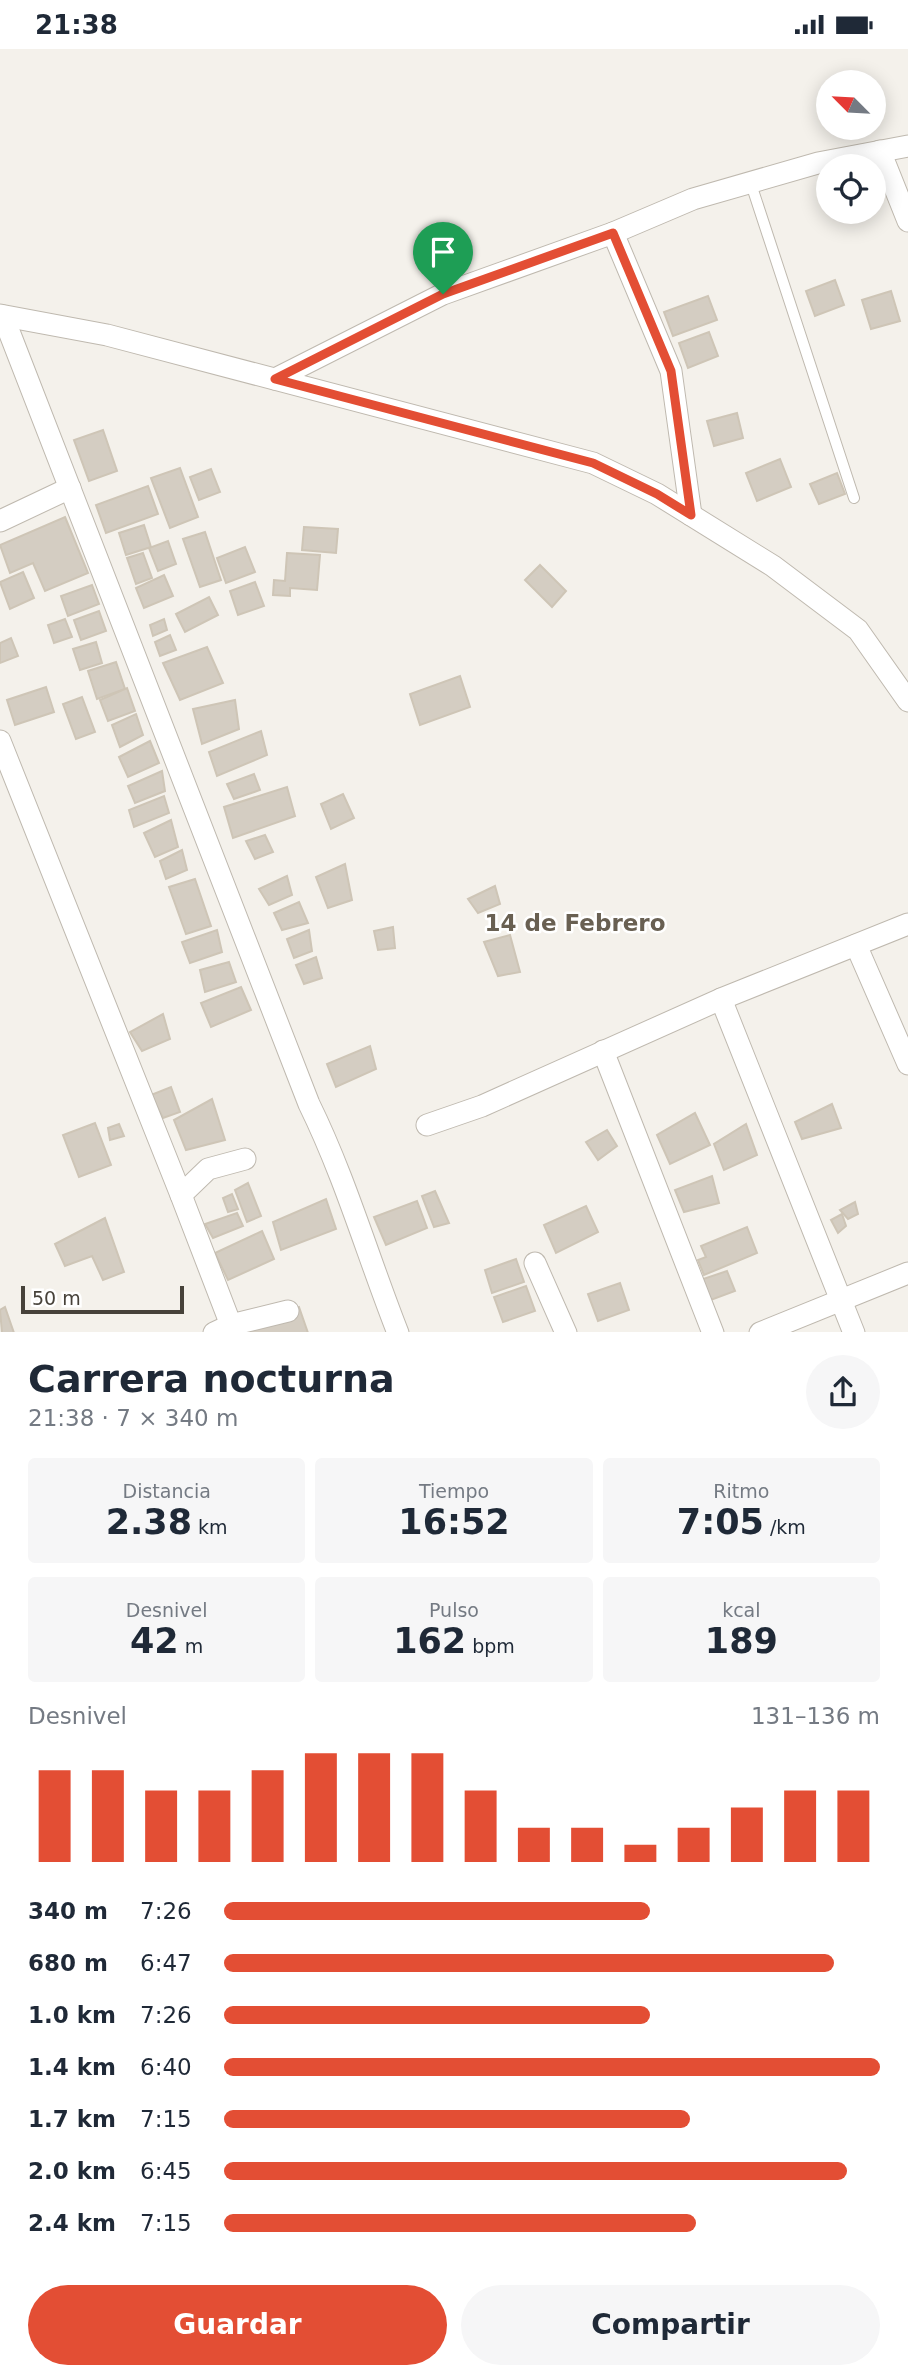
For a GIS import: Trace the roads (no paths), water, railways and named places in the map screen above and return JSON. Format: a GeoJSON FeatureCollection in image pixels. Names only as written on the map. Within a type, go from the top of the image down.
{"type":"FeatureCollection","features":[{"type":"Feature","properties":{"kind":"street"},"geometry":{"type":"LineString","coordinates":[[275,379],[443,294],[613,233],[693,199],[818,163],[908,146]]}},
{"type":"Feature","properties":{"kind":"street"},"geometry":{"type":"LineString","coordinates":[[880,151],[908,221]]}},
{"type":"Feature","properties":{"kind":"street"},"geometry":{"type":"LineString","coordinates":[[613,233],[671,371],[691,515]]}},
{"type":"Feature","properties":{"kind":"street"},"geometry":{"type":"LineString","coordinates":[[1,316],[107,335],[593,463],[657,494],[773,566],[858,630],[908,701]]}},
{"type":"Feature","properties":{"kind":"street"},"geometry":{"type":"LineString","coordinates":[[1,316],[309,1104],[329,1145],[398,1332]]}},
{"type":"Feature","properties":{"kind":"street"},"geometry":{"type":"LineString","coordinates":[[0,521],[70,488]]}},
{"type":"Feature","properties":{"kind":"street"},"geometry":{"type":"LineString","coordinates":[[0,741],[181,1195],[226,1330],[288,1311]]}},
{"type":"Feature","properties":{"kind":"street"},"geometry":{"type":"LineString","coordinates":[[427,1125],[482,1106],[721,999],[908,924]]}},
{"type":"Feature","properties":{"kind":"street"},"geometry":{"type":"LineString","coordinates":[[856,945],[908,1064]]}},
{"type":"Feature","properties":{"kind":"street"},"geometry":{"type":"LineString","coordinates":[[721,999],[854,1332]]}},
{"type":"Feature","properties":{"kind":"street"},"geometry":{"type":"LineString","coordinates":[[603,1051],[713,1332]]}},
{"type":"Feature","properties":{"kind":"street"},"geometry":{"type":"LineString","coordinates":[[181,1195],[208,1170],[245,1159]]}},
{"type":"Feature","properties":{"kind":"street"},"geometry":{"type":"LineString","coordinates":[[535,1263],[566,1332]]}},
{"type":"Feature","properties":{"kind":"street"},"geometry":{"type":"LineString","coordinates":[[760,1332],[908,1273]]}},
{"type":"Feature","properties":{"kind":"lane"},"geometry":{"type":"LineString","coordinates":[[751,184],[854,498]]}},
{"type":"Feature","properties":{"kind":"district","name":"14 de Febrero"},"geometry":{"type":"Point","coordinates":[575,923]}}]}
